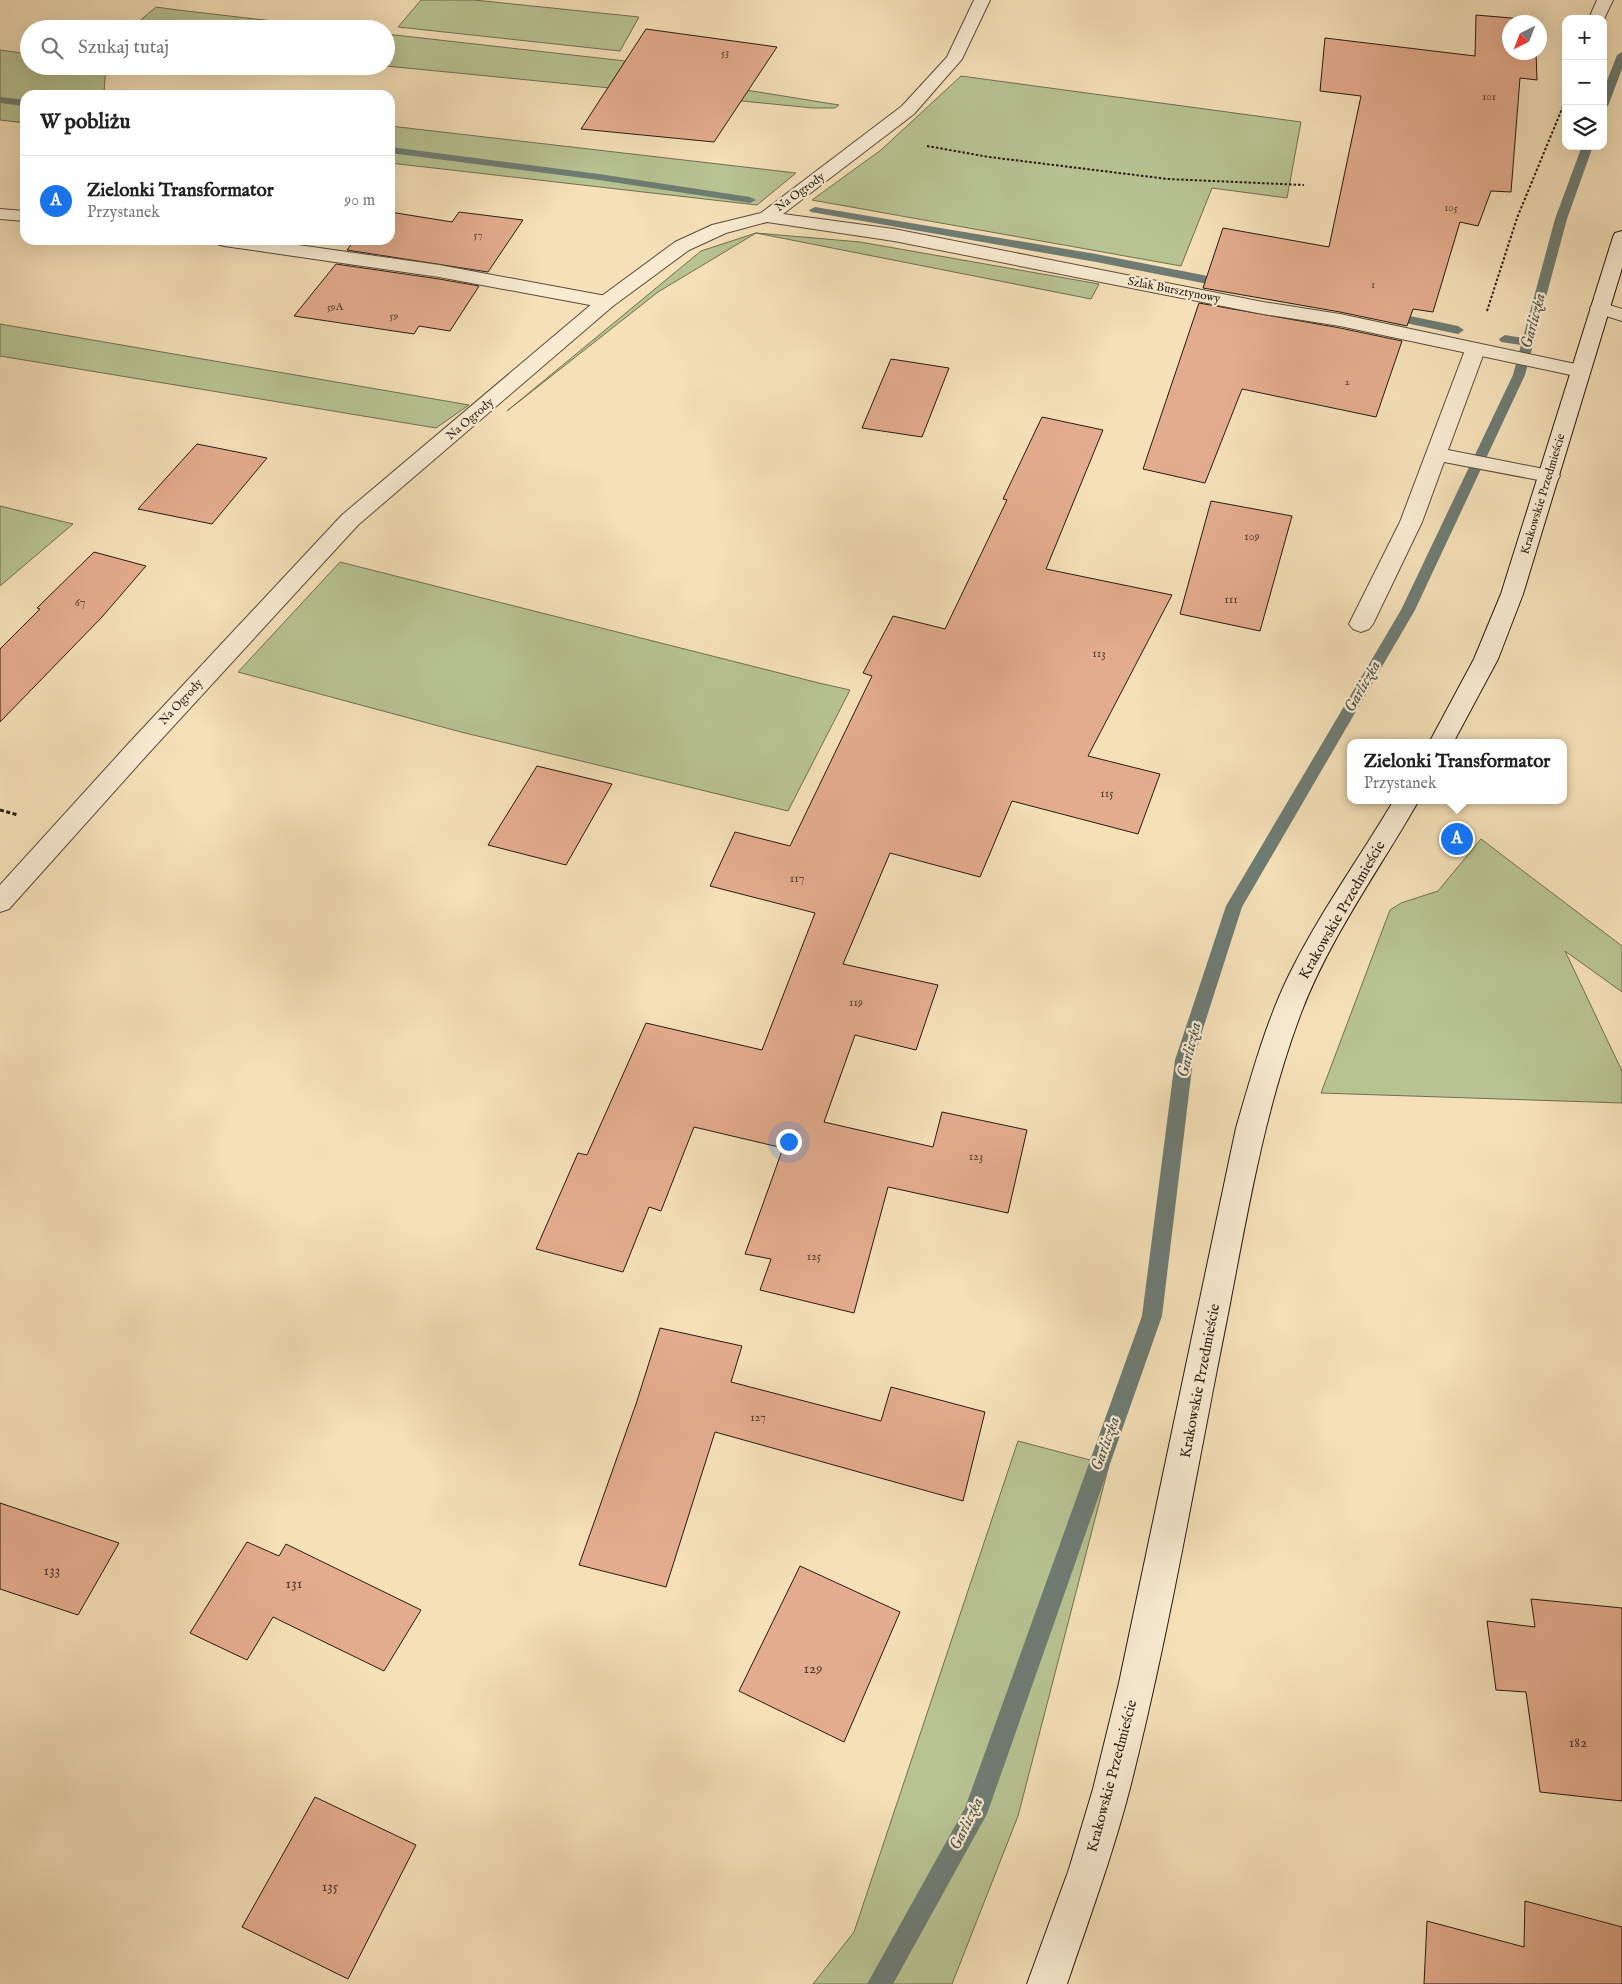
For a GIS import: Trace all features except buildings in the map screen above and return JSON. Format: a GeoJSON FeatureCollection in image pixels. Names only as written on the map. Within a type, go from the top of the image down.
{"type":"FeatureCollection","features":[{"type":"Feature","properties":{"kind":"street","name":"Na Ogrody"},"geometry":{"type":"LineString","coordinates":[[0,902],[138,749],[350,520],[606,302],[682,246],[719,230],[766,217],[908,110],[954,59],[982,0]]}},
{"type":"Feature","properties":{"kind":"street"},"geometry":{"type":"LineString","coordinates":[[1598,15],[1605,0]]}},
{"type":"Feature","properties":{"kind":"street"},"geometry":{"type":"LineString","coordinates":[[0,214],[20,216]]}},
{"type":"Feature","properties":{"kind":"street","name":"Szlak Bursztynowy"},"geometry":{"type":"LineString","coordinates":[[766,217],[894,236],[1262,308],[1340,320],[1580,372]]}},
{"type":"Feature","properties":{"kind":"street","name":"Krakowskie Przedmieście"},"geometry":{"type":"LineString","coordinates":[[1443,739],[1478,677],[1512,594],[1622,237]]}},
{"type":"Feature","properties":{"kind":"street"},"geometry":{"type":"LineString","coordinates":[[260,245],[439,270],[606,302]]}},
{"type":"Feature","properties":{"kind":"street"},"geometry":{"type":"LineString","coordinates":[[1600,308],[1622,315]]}},
{"type":"Feature","properties":{"kind":"street"},"geometry":{"type":"LineString","coordinates":[[1361,624],[1386,578],[1411,522],[1445,455],[1475,350]]}},
{"type":"Feature","properties":{"kind":"street"},"geometry":{"type":"LineString","coordinates":[[1445,455],[1549,476]]}},
{"type":"Feature","properties":{"kind":"street","name":"Krakowskie Przedmieście"},"geometry":{"type":"LineString","coordinates":[[1047,1984],[1088,1869],[1111,1789],[1134,1692],[1251,1128],[1261,1094],[1302,978],[1338,913],[1405,804]]}},
{"type":"Feature","properties":{"kind":"path"},"geometry":{"type":"LineString","coordinates":[[1475,350],[1492,290],[1517,218],[1564,105]]}},
{"type":"Feature","properties":{"kind":"path"},"geometry":{"type":"LineString","coordinates":[[872,138],[988,157],[1168,179],[1304,185]]}},
{"type":"Feature","properties":{"kind":"green space"},"geometry":{"type":"Polygon","coordinates":[[[421,0],[474,0],[639,17],[620,51],[398,27],[421,0]]]}},
{"type":"Feature","properties":{"kind":"green space"},"geometry":{"type":"Polygon","coordinates":[[[156,7],[264,20],[141,20],[156,7]]]}},
{"type":"Feature","properties":{"kind":"green space"},"geometry":{"type":"Polygon","coordinates":[[[395,35],[643,63],[690,81],[839,105],[835,108],[813,108],[395,67],[395,35]]]}},
{"type":"Feature","properties":{"kind":"green space"},"geometry":{"type":"Polygon","coordinates":[[[0,50],[20,53],[20,75],[105,75],[104,90],[20,90],[20,122],[0,120],[0,50]]]}},
{"type":"Feature","properties":{"kind":"green space"},"geometry":{"type":"Polygon","coordinates":[[[961,76],[1301,122],[1287,198],[1212,188],[1181,266],[812,200],[881,150],[961,76]]]}},
{"type":"Feature","properties":{"kind":"green space"},"geometry":{"type":"Polygon","coordinates":[[[395,127],[796,173],[757,205],[395,164],[395,127]]]}},
{"type":"Feature","properties":{"kind":"green space"},"geometry":{"type":"Polygon","coordinates":[[[756,233],[860,242],[1099,284],[1091,299],[756,233]]]}},
{"type":"Feature","properties":{"kind":"green space"},"geometry":{"type":"Polygon","coordinates":[[[756,233],[658,292],[507,411],[701,251],[756,233]]]}},
{"type":"Feature","properties":{"kind":"green space"},"geometry":{"type":"Polygon","coordinates":[[[0,324],[469,405],[436,428],[0,356],[0,324]]]}},
{"type":"Feature","properties":{"kind":"green space"},"geometry":{"type":"Polygon","coordinates":[[[0,506],[73,524],[0,586],[0,506]]]}},
{"type":"Feature","properties":{"kind":"green space"},"geometry":{"type":"Polygon","coordinates":[[[340,562],[850,690],[788,811],[461,732],[238,672],[340,562]]]}},
{"type":"Feature","properties":{"kind":"green space"},"geometry":{"type":"Polygon","coordinates":[[[1481,839],[1622,946],[1622,992],[1565,951],[1622,1071],[1622,1103],[1321,1093],[1390,910],[1401,903],[1438,891],[1481,839]]]}},
{"type":"Feature","properties":{"kind":"green space"},"geometry":{"type":"Polygon","coordinates":[[[1018,1441],[1109,1465],[1018,1816],[952,1984],[813,1984],[854,1932],[1018,1441]]]}},
{"type":"Feature","properties":{"kind":"waterway","name":"Garliczka"},"geometry":{"type":"LineString","coordinates":[[1603,105],[1622,55]]}},
{"type":"Feature","properties":{"kind":"waterway"},"geometry":{"type":"LineString","coordinates":[[0,100],[20,102]]}},
{"type":"Feature","properties":{"kind":"waterway","name":"Garliczka"},"geometry":{"type":"LineString","coordinates":[[1528,343],[1561,219],[1587,150]]}},
{"type":"Feature","properties":{"kind":"waterway"},"geometry":{"type":"LineString","coordinates":[[395,151],[599,177],[750,200]]}},
{"type":"Feature","properties":{"kind":"waterway"},"geometry":{"type":"LineString","coordinates":[[815,210],[1096,258],[1228,284]]}},
{"type":"Feature","properties":{"kind":"waterway"},"geometry":{"type":"LineString","coordinates":[[1386,315],[1458,330]]}},
{"type":"Feature","properties":{"kind":"waterway"},"geometry":{"type":"LineString","coordinates":[[1505,339],[1528,343]]}},
{"type":"Feature","properties":{"kind":"waterway","name":"Garliczka"},"geometry":{"type":"LineString","coordinates":[[879,1984],[975,1814],[1152,1316],[1184,1060],[1234,906],[1408,610],[1519,375],[1528,343]]}},
{"type":"Feature","properties":{"kind":"place","name":"Zielonki Transformator"},"geometry":{"type":"Point","coordinates":[1457,839]}}]}
